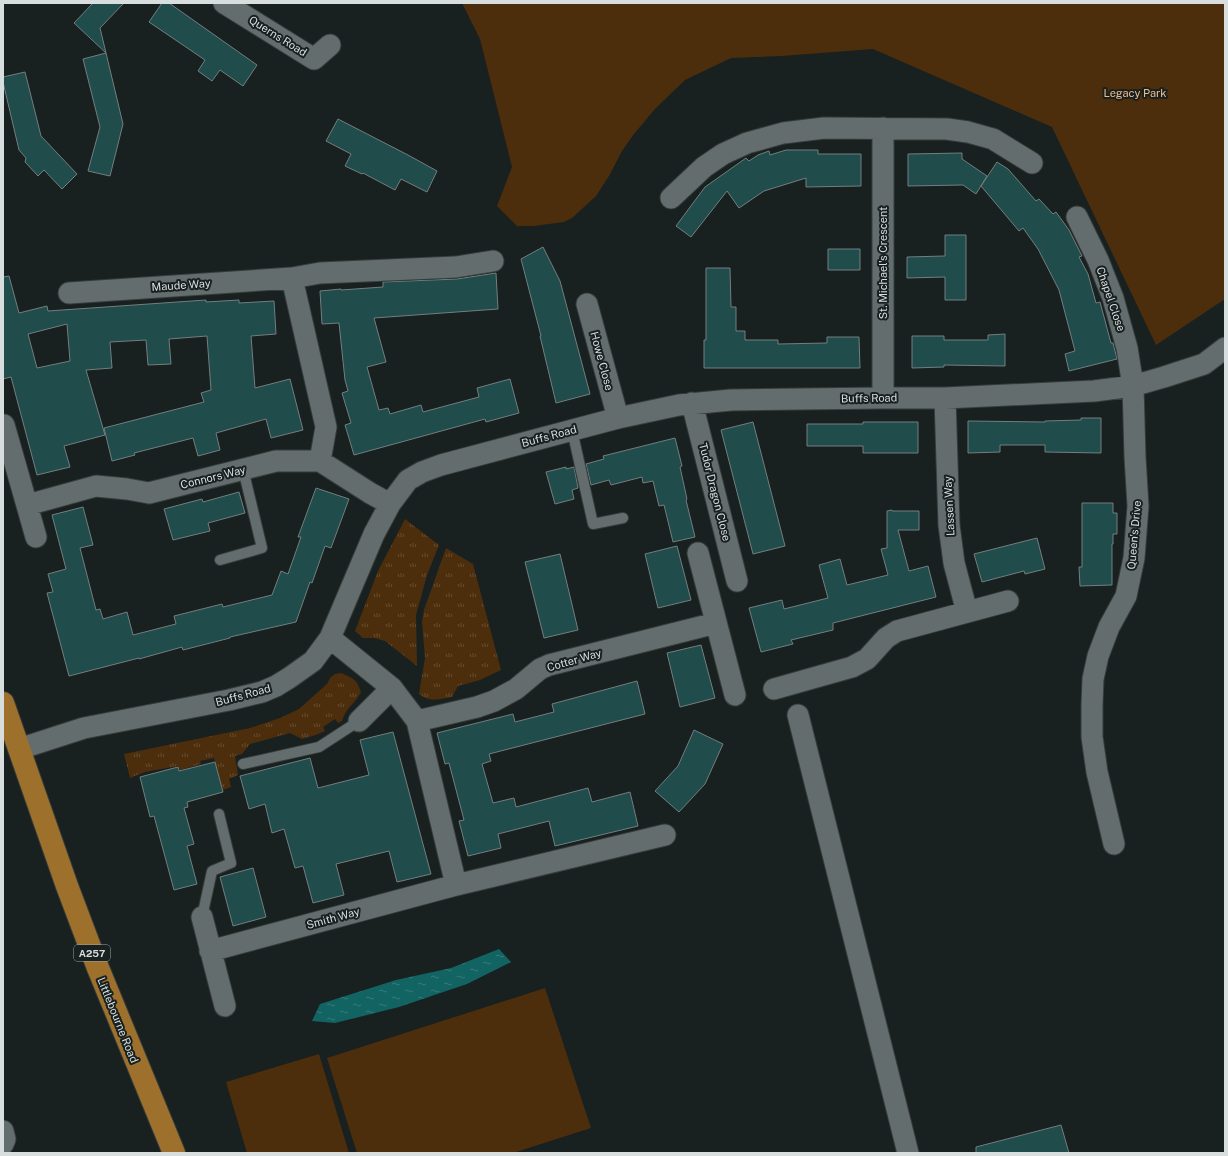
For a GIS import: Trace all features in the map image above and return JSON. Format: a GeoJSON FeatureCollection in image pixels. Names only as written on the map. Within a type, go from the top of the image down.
{"type":"FeatureCollection","features":[{"type":"Feature","properties":{"kind":"main road","name":"A257"},"geometry":{"type":"LineString","coordinates":[[3,702],[19,749]]}},
{"type":"Feature","properties":{"kind":"main road","name":"Littlebourne Road"},"geometry":{"type":"LineString","coordinates":[[19,749],[98,968],[174,1153]]}},
{"type":"Feature","properties":{"kind":"street","name":"Querns Road"},"geometry":{"type":"LineString","coordinates":[[224,3],[314,59],[330,45]]}},
{"type":"Feature","properties":{"kind":"street"},"geometry":{"type":"LineString","coordinates":[[671,198],[704,167],[723,154],[747,142],[783,133],[824,128],[947,129],[968,132],[993,139],[1032,163]]}},
{"type":"Feature","properties":{"kind":"street","name":"St. Michael's Crescent"},"geometry":{"type":"LineString","coordinates":[[883,128],[883,398]]}},
{"type":"Feature","properties":{"kind":"street","name":"Chapel Close"},"geometry":{"type":"LineString","coordinates":[[1077,217],[1098,260],[1114,298],[1127,348],[1133,386]]}},
{"type":"Feature","properties":{"kind":"street","name":"Maude Way"},"geometry":{"type":"LineString","coordinates":[[69,293],[292,278],[320,273],[456,267],[493,261]]}},
{"type":"Feature","properties":{"kind":"street"},"geometry":{"type":"LineString","coordinates":[[292,278],[326,427],[320,461],[390,504]]}},
{"type":"Feature","properties":{"kind":"street","name":"Howe Close"},"geometry":{"type":"LineString","coordinates":[[587,304],[618,418]]}},
{"type":"Feature","properties":{"kind":"street","name":"Buffs Road"},"geometry":{"type":"LineString","coordinates":[[19,749],[84,728],[229,700],[262,692],[289,678],[313,661],[330,638],[374,534],[390,504],[408,480],[422,472],[441,465],[618,418],[692,403],[731,400],[945,398],[1094,391],[1133,386],[1204,364],[1225,348]]}},
{"type":"Feature","properties":{"kind":"street","name":"Queen's Drive"},"geometry":{"type":"LineString","coordinates":[[1114,844],[1097,772],[1092,737],[1093,679],[1098,656],[1109,627],[1126,596],[1134,558],[1138,506],[1133,386]]}},
{"type":"Feature","properties":{"kind":"street","name":"Lassen Way"},"geometry":{"type":"LineString","coordinates":[[945,398],[948,525],[954,563],[967,612]]}},
{"type":"Feature","properties":{"kind":"street","name":"Tudor Dragon Close"},"geometry":{"type":"LineString","coordinates":[[692,403],[737,581]]}},
{"type":"Feature","properties":{"kind":"street"},"geometry":{"type":"LineString","coordinates":[[4,425],[36,537]]}},
{"type":"Feature","properties":{"kind":"street","name":"Connors Way"},"geometry":{"type":"LineString","coordinates":[[27,505],[96,486],[149,493],[276,461],[320,461]]}},
{"type":"Feature","properties":{"kind":"street"},"geometry":{"type":"LineString","coordinates":[[698,553],[735,695]]}},
{"type":"Feature","properties":{"kind":"street"},"geometry":{"type":"LineString","coordinates":[[774,688],[852,667],[866,659],[886,638],[897,631],[1008,601]]}},
{"type":"Feature","properties":{"kind":"street","name":"Cotter Way"},"geometry":{"type":"LineString","coordinates":[[417,722],[477,708],[494,702],[516,689],[540,669],[549,665],[716,622]]}},
{"type":"Feature","properties":{"kind":"street"},"geometry":{"type":"LineString","coordinates":[[330,638],[392,688],[417,722],[456,885]]}},
{"type":"Feature","properties":{"kind":"street"},"geometry":{"type":"LineString","coordinates":[[359,721],[392,688]]}},
{"type":"Feature","properties":{"kind":"street"},"geometry":{"type":"LineString","coordinates":[[798,715],[908,1153]]}},
{"type":"Feature","properties":{"kind":"street","name":"Smith Way"},"geometry":{"type":"LineString","coordinates":[[210,951],[456,885],[665,835]]}},
{"type":"Feature","properties":{"kind":"street"},"geometry":{"type":"LineString","coordinates":[[202,917],[225,1006]]}},
{"type":"Feature","properties":{"kind":"street"},"geometry":{"type":"LineString","coordinates":[[3,1131],[3,1144]]}},
{"type":"Feature","properties":{"kind":"lane"},"geometry":{"type":"LineString","coordinates":[[572,430],[594,524],[623,518]]}},
{"type":"Feature","properties":{"kind":"lane"},"geometry":{"type":"LineString","coordinates":[[220,560],[262,548],[243,469]]}},
{"type":"Feature","properties":{"kind":"lane"},"geometry":{"type":"LineString","coordinates":[[243,764],[319,747],[359,721]]}},
{"type":"Feature","properties":{"kind":"lane"},"geometry":{"type":"LineString","coordinates":[[202,917],[212,871],[231,863],[219,814]]}},
{"type":"Feature","properties":{"kind":"green space","name":"Legacy Park"},"geometry":{"type":"Polygon","coordinates":[[[462,3],[1225,3],[1225,299],[1156,345],[1052,127],[873,49],[782,56],[731,58],[685,80],[655,109],[634,134],[622,151],[609,176],[596,196],[572,218],[564,222],[534,226],[517,226],[497,206],[512,167],[480,39],[462,3]]]}},
{"type":"Feature","properties":{"kind":"green space"},"geometry":{"type":"Polygon","coordinates":[[[405,519],[439,545],[427,575],[416,615],[417,666],[385,641],[374,638],[363,638],[355,631],[378,571],[405,519]]]}},
{"type":"Feature","properties":{"kind":"green space"},"geometry":{"type":"Polygon","coordinates":[[[446,548],[473,564],[501,670],[480,680],[458,686],[452,697],[427,699],[419,694],[425,658],[422,622],[424,610],[446,548]]]}},
{"type":"Feature","properties":{"kind":"green space"},"geometry":{"type":"Polygon","coordinates":[[[341,673],[354,680],[358,684],[361,692],[346,712],[342,721],[338,723],[335,719],[323,727],[325,731],[302,739],[290,733],[250,744],[242,754],[235,756],[238,775],[229,779],[231,787],[223,790],[214,758],[200,761],[201,764],[180,770],[178,766],[145,772],[130,778],[124,754],[250,728],[280,718],[299,709],[327,684],[330,678],[335,674],[341,673]]]}},
{"type":"Feature","properties":{"kind":"green space"},"geometry":{"type":"Polygon","coordinates":[[[545,988],[591,1128],[513,1153],[357,1153],[327,1058],[545,988]]]}},
{"type":"Feature","properties":{"kind":"green space"},"geometry":{"type":"Polygon","coordinates":[[[319,1054],[349,1153],[247,1153],[226,1082],[319,1054]]]}},
{"type":"Feature","properties":{"kind":"water"},"geometry":{"type":"Polygon","coordinates":[[[499,949],[511,962],[467,984],[399,1007],[335,1023],[312,1021],[320,1004],[396,980],[451,968],[499,949]]]}},
{"type":"Feature","properties":{"kind":"building"},"geometry":{"type":"Polygon","coordinates":[[[93,3],[124,3],[100,28],[106,53],[74,23],[93,3]]]}},
{"type":"Feature","properties":{"kind":"building"},"geometry":{"type":"Polygon","coordinates":[[[162,3],[169,3],[257,65],[243,86],[220,70],[212,81],[198,71],[205,60],[149,22],[162,3]]]}},
{"type":"Feature","properties":{"kind":"building"},"geometry":{"type":"Polygon","coordinates":[[[106,53],[123,124],[110,176],[88,171],[100,127],[83,59],[106,53]]]}},
{"type":"Feature","properties":{"kind":"building"},"geometry":{"type":"Polygon","coordinates":[[[25,72],[41,136],[77,174],[62,189],[44,170],[38,176],[25,162],[26,158],[19,150],[3,77],[25,72]]]}},
{"type":"Feature","properties":{"kind":"building"},"geometry":{"type":"Polygon","coordinates":[[[338,119],[437,171],[427,192],[401,179],[395,190],[363,173],[362,174],[345,166],[351,154],[326,141],[338,119]]]}},
{"type":"Feature","properties":{"kind":"building"},"geometry":{"type":"Polygon","coordinates":[[[786,150],[818,150],[818,154],[861,154],[861,186],[806,187],[806,178],[764,191],[739,208],[727,191],[691,237],[676,226],[705,187],[746,158],[749,161],[758,155],[769,151],[770,155],[786,150]]]}},
{"type":"Feature","properties":{"kind":"building"},"geometry":{"type":"Polygon","coordinates":[[[962,153],[962,159],[987,176],[976,194],[963,185],[908,186],[908,154],[962,153]]]}},
{"type":"Feature","properties":{"kind":"building"},"geometry":{"type":"Polygon","coordinates":[[[997,162],[1008,169],[1036,201],[1039,199],[1053,214],[1056,212],[1069,230],[1082,256],[1079,257],[1088,274],[1096,303],[1100,302],[1117,359],[1069,371],[1065,354],[1075,351],[1059,290],[1038,249],[1023,228],[1019,231],[981,186],[997,162]]]}},
{"type":"Feature","properties":{"kind":"building"},"geometry":{"type":"Polygon","coordinates":[[[945,235],[966,235],[966,300],[945,300],[945,277],[907,278],[907,257],[945,256],[945,235]]]}},
{"type":"Feature","properties":{"kind":"building"},"geometry":{"type":"Polygon","coordinates":[[[543,247],[560,281],[590,394],[556,403],[541,336],[521,259],[543,247]]]}},
{"type":"Feature","properties":{"kind":"building"},"geometry":{"type":"Polygon","coordinates":[[[828,249],[860,249],[860,270],[828,270],[828,249]]]}},
{"type":"Feature","properties":{"kind":"building"},"geometry":{"type":"Polygon","coordinates":[[[706,268],[730,268],[731,307],[736,307],[736,331],[745,331],[745,340],[778,340],[778,344],[827,343],[827,337],[859,337],[860,368],[704,368],[704,340],[706,340],[706,268]]]}},
{"type":"Feature","properties":{"kind":"building"},"geometry":{"type":"Polygon","coordinates":[[[496,273],[498,309],[374,318],[386,362],[367,367],[379,410],[388,408],[390,414],[421,405],[423,412],[479,397],[477,388],[510,379],[519,413],[486,422],[485,419],[354,455],[345,425],[351,423],[342,393],[348,391],[345,380],[339,323],[322,324],[320,291],[383,287],[383,282],[457,279],[496,273]]]}},
{"type":"Feature","properties":{"kind":"building"},"geometry":{"type":"Polygon","coordinates":[[[9,276],[19,313],[47,306],[48,311],[206,300],[206,302],[239,300],[239,303],[274,301],[276,334],[251,336],[255,388],[290,379],[303,430],[271,438],[266,419],[216,433],[220,450],[198,456],[193,438],[134,453],[135,455],[112,461],[104,428],[204,402],[201,393],[211,390],[207,336],[169,339],[171,364],[148,365],[146,340],[110,342],[112,368],[86,370],[105,435],[64,446],[70,467],[37,475],[11,377],[3,379],[3,277],[9,276]],[[67,324],[28,334],[37,368],[70,361],[67,324]]]}},
{"type":"Feature","properties":{"kind":"building"},"geometry":{"type":"Polygon","coordinates":[[[1005,334],[1005,366],[944,365],[944,367],[912,368],[912,336],[944,336],[944,340],[988,340],[988,335],[1005,334]]]}},
{"type":"Feature","properties":{"kind":"building"},"geometry":{"type":"Polygon","coordinates":[[[1081,418],[1101,418],[1101,453],[1045,452],[1045,445],[1000,445],[1000,452],[968,453],[968,421],[1045,422],[1081,420],[1081,418]]]}},
{"type":"Feature","properties":{"kind":"building"},"geometry":{"type":"Polygon","coordinates":[[[753,422],[785,546],[753,554],[721,430],[753,422]]]}},
{"type":"Feature","properties":{"kind":"building"},"geometry":{"type":"Polygon","coordinates":[[[863,422],[918,422],[918,453],[863,453],[863,446],[807,446],[807,424],[863,424],[863,422]]]}},
{"type":"Feature","properties":{"kind":"building"},"geometry":{"type":"Polygon","coordinates":[[[675,438],[682,466],[680,467],[686,500],[695,537],[673,542],[664,505],[659,506],[653,481],[643,483],[642,477],[611,485],[609,480],[591,485],[586,464],[604,459],[603,456],[675,438]]]}},
{"type":"Feature","properties":{"kind":"building"},"geometry":{"type":"Polygon","coordinates":[[[566,467],[566,469],[574,467],[578,488],[572,490],[574,499],[555,504],[546,472],[566,467]]]}},
{"type":"Feature","properties":{"kind":"building"},"geometry":{"type":"Polygon","coordinates":[[[316,488],[349,499],[331,548],[325,546],[296,622],[230,637],[183,650],[182,647],[69,676],[47,593],[53,592],[48,574],[66,569],[52,515],[83,507],[93,545],[80,548],[96,610],[100,609],[103,619],[127,612],[133,635],[176,624],[174,616],[222,604],[223,607],[272,595],[281,571],[288,574],[301,537],[298,537],[316,488]]]}},
{"type":"Feature","properties":{"kind":"building"},"geometry":{"type":"Polygon","coordinates":[[[239,492],[245,513],[208,523],[210,531],[173,540],[164,509],[202,499],[203,502],[239,492]]]}},
{"type":"Feature","properties":{"kind":"building"},"geometry":{"type":"Polygon","coordinates":[[[1082,503],[1113,503],[1113,513],[1117,513],[1117,534],[1113,534],[1112,544],[1112,585],[1080,586],[1079,567],[1082,567],[1082,503]]]}},
{"type":"Feature","properties":{"kind":"building"},"geometry":{"type":"Polygon","coordinates":[[[887,511],[919,511],[919,530],[898,530],[909,571],[928,566],[936,597],[833,623],[833,630],[791,640],[793,644],[761,652],[749,608],[782,600],[784,609],[828,598],[819,565],[840,559],[847,585],[888,575],[881,549],[887,548],[887,511]]]}},
{"type":"Feature","properties":{"kind":"building"},"geometry":{"type":"Polygon","coordinates":[[[1037,538],[1045,569],[1025,574],[1024,571],[982,582],[974,554],[1037,538]]]}},
{"type":"Feature","properties":{"kind":"building"},"geometry":{"type":"Polygon","coordinates":[[[677,546],[691,600],[658,608],[645,554],[677,546]]]}},
{"type":"Feature","properties":{"kind":"building"},"geometry":{"type":"Polygon","coordinates":[[[560,554],[578,630],[544,638],[525,562],[560,554]]]}},
{"type":"Feature","properties":{"kind":"building"},"geometry":{"type":"Polygon","coordinates":[[[701,645],[715,698],[680,707],[667,653],[701,645]]]}},
{"type":"Feature","properties":{"kind":"building"},"geometry":{"type":"Polygon","coordinates":[[[637,681],[645,714],[489,754],[491,761],[482,764],[493,803],[514,798],[516,807],[588,788],[592,802],[630,792],[638,826],[555,846],[549,821],[498,834],[501,848],[468,856],[459,821],[464,820],[449,763],[445,764],[437,733],[513,714],[515,722],[554,712],[552,704],[637,681]]]}},
{"type":"Feature","properties":{"kind":"building"},"geometry":{"type":"Polygon","coordinates":[[[694,730],[723,744],[705,784],[679,812],[655,791],[678,766],[694,730]]]}},
{"type":"Feature","properties":{"kind":"building"},"geometry":{"type":"Polygon","coordinates":[[[393,732],[431,874],[397,882],[389,851],[336,864],[344,895],[313,903],[303,866],[295,868],[284,829],[272,833],[265,804],[249,809],[240,776],[310,758],[318,788],[369,775],[360,740],[393,732]]]}},
{"type":"Feature","properties":{"kind":"building"},"geometry":{"type":"Polygon","coordinates":[[[215,762],[223,792],[187,802],[188,807],[184,808],[194,844],[187,846],[197,884],[174,890],[154,816],[150,817],[140,777],[178,767],[179,771],[215,762]]]}},
{"type":"Feature","properties":{"kind":"building"},"geometry":{"type":"Polygon","coordinates":[[[253,868],[266,917],[233,926],[220,877],[253,868]]]}},
{"type":"Feature","properties":{"kind":"building"},"geometry":{"type":"Polygon","coordinates":[[[1061,1125],[1069,1153],[976,1153],[976,1147],[1061,1125]]]}}]}
